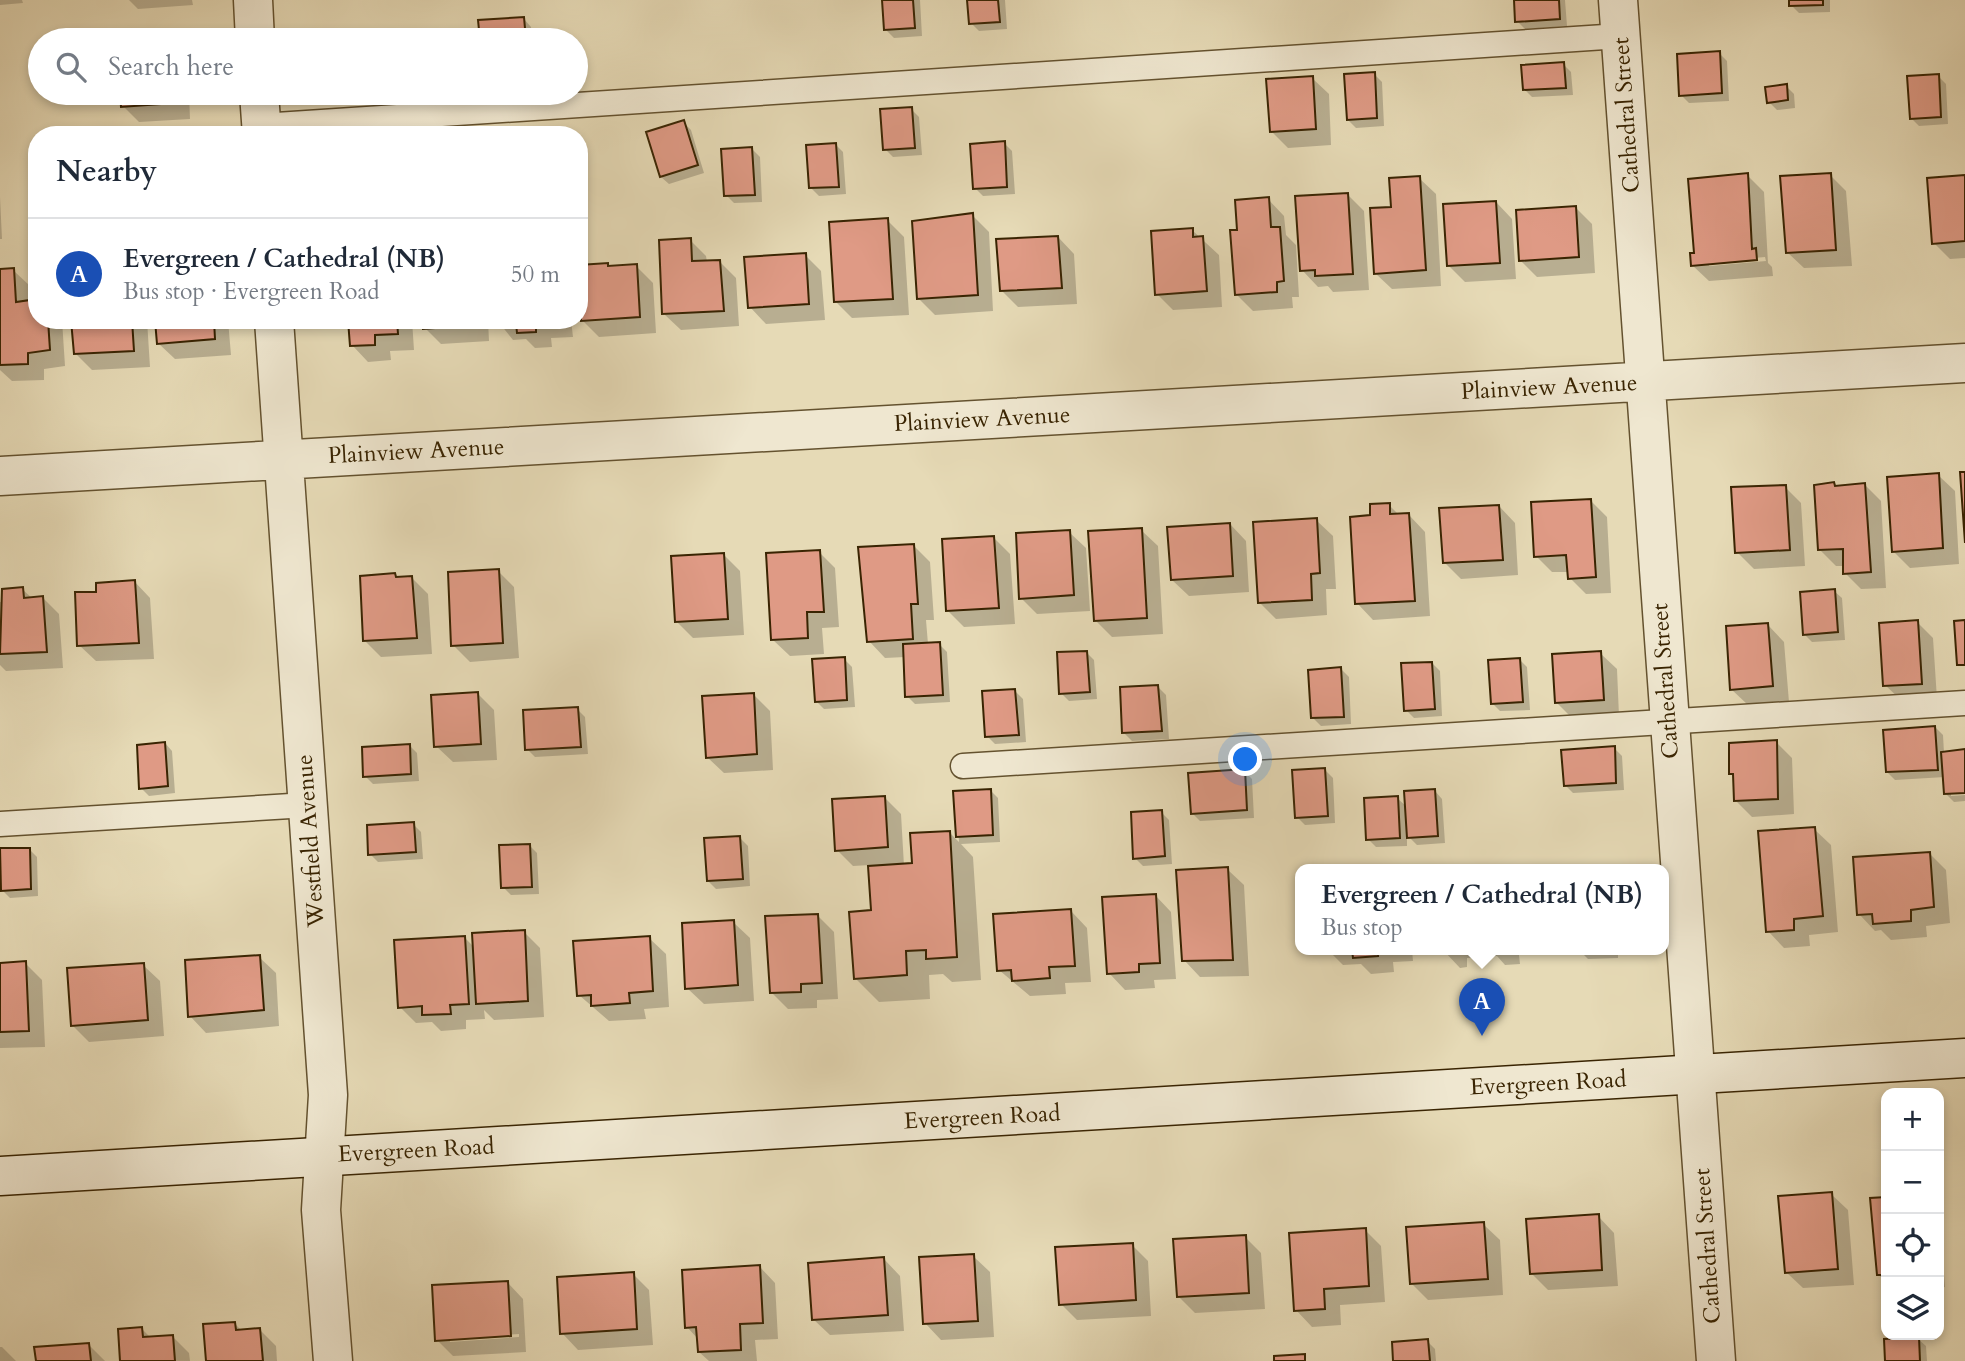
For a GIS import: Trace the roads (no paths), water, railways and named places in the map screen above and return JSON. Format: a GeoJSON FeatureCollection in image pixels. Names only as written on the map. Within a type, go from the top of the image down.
{"type":"FeatureCollection","features":[{"type":"Feature","properties":{"kind":"street"},"geometry":{"type":"LineString","coordinates":[[253,0],[254,28]]}},
{"type":"Feature","properties":{"kind":"street","name":"Cathedral Street"},"geometry":{"type":"LineString","coordinates":[[1619,18],[1716,1361]]}},
{"type":"Feature","properties":{"kind":"street","name":"Westfield Avenue"},"geometry":{"type":"LineString","coordinates":[[275,329],[328,1094],[321,1210],[333,1361]]}},
{"type":"Feature","properties":{"kind":"street","name":"Plainview Avenue"},"geometry":{"type":"LineString","coordinates":[[0,476],[1965,363]]}},
{"type":"Feature","properties":{"kind":"street","name":"Evergreen Road"},"geometry":{"type":"LineString","coordinates":[[0,1176],[1965,1058]]}},
{"type":"Feature","properties":{"kind":"lane"},"geometry":{"type":"LineString","coordinates":[[588,94],[1619,18]]}},
{"type":"Feature","properties":{"kind":"lane"},"geometry":{"type":"LineString","coordinates":[[260,118],[437,105]]}},
{"type":"Feature","properties":{"kind":"lane"},"geometry":{"type":"LineString","coordinates":[[964,766],[1965,703]]}},
{"type":"Feature","properties":{"kind":"lane"},"geometry":{"type":"LineString","coordinates":[[0,824],[307,805]]}},
{"type":"Feature","properties":{"kind":"place","name":"Evergreen / Cathedral (NB)"},"geometry":{"type":"Point","coordinates":[1482,1036]}}]}
